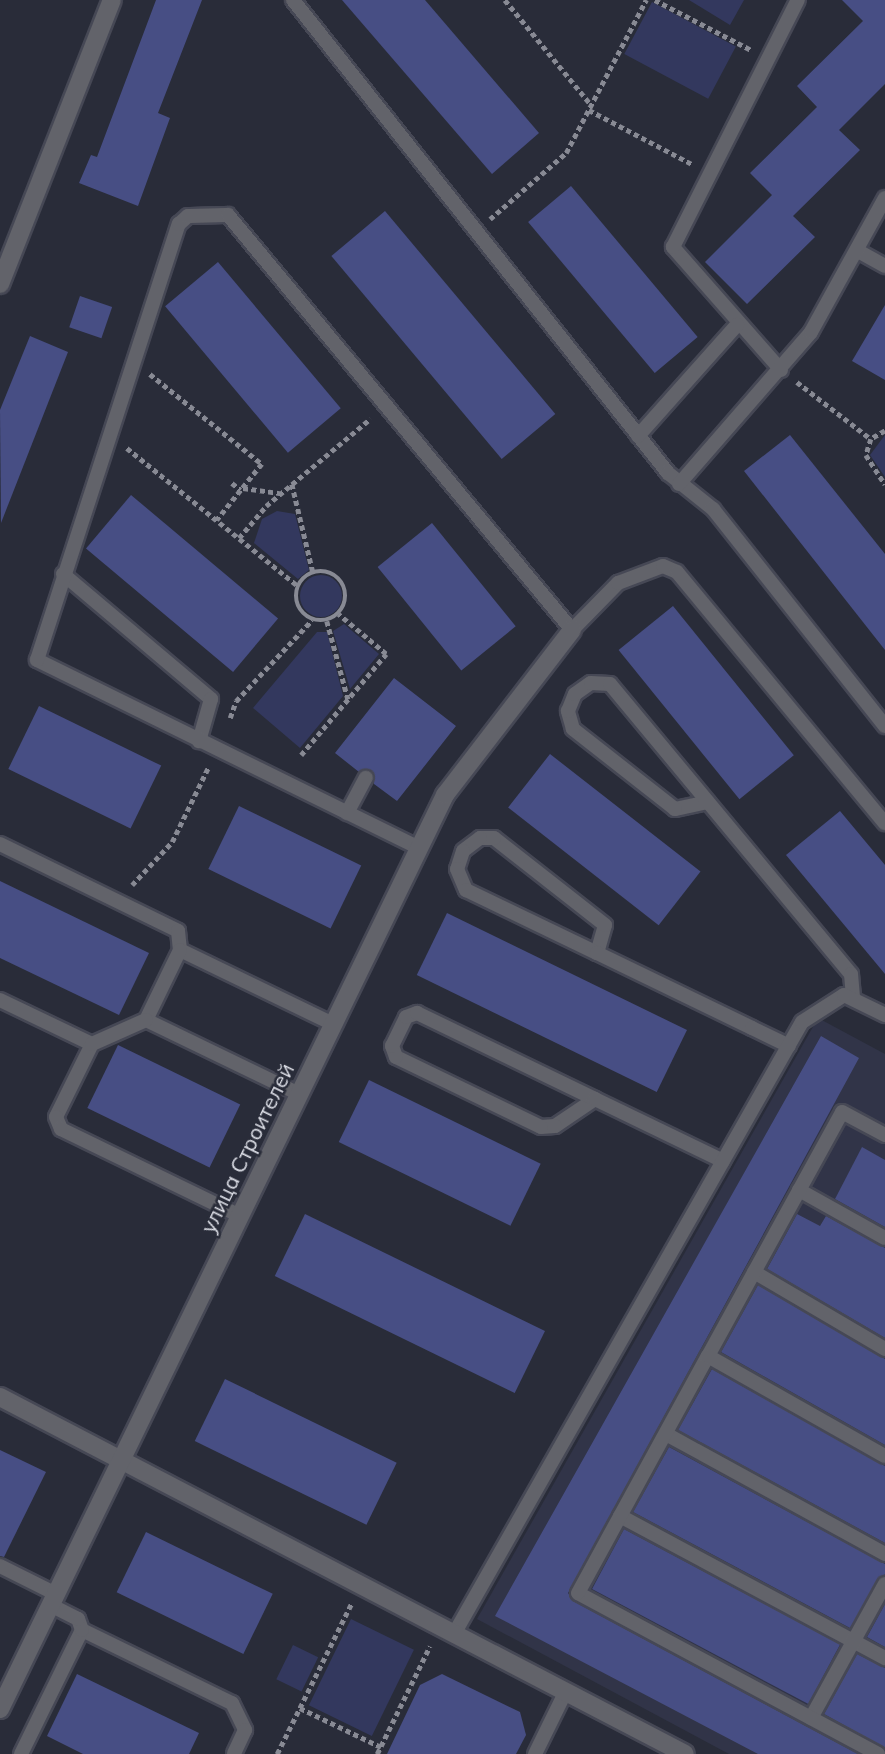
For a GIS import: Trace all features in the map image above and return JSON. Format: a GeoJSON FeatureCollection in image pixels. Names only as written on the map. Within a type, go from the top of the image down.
{"type":"FeatureCollection","features":[{"type":"Feature","properties":{"kind":"street"},"geometry":{"type":"LineString","coordinates":[[0,284],[112,0]]}},
{"type":"Feature","properties":{"kind":"street","name":"улица Строителей"},"geometry":{"type":"LineString","coordinates":[[0,1709],[445,795],[572,630]]}},
{"type":"Feature","properties":{"kind":"street"},"geometry":{"type":"LineString","coordinates":[[0,1397],[120,1462],[685,1754]]}},
{"type":"Feature","properties":{"kind":"lane"},"geometry":{"type":"LineString","coordinates":[[293,0],[638,436],[679,484],[713,509],[885,726]]}},
{"type":"Feature","properties":{"kind":"lane"},"geometry":{"type":"LineString","coordinates":[[781,370],[737,325],[673,247],[798,0]]}},
{"type":"Feature","properties":{"kind":"lane"},"geometry":{"type":"LineString","coordinates":[[679,484],[781,370],[858,251],[885,198]]}},
{"type":"Feature","properties":{"kind":"lane"},"geometry":{"type":"LineString","coordinates":[[419,848],[37,660],[179,224],[188,216],[223,211],[572,630],[618,583],[653,568],[677,572],[885,822]]}},
{"type":"Feature","properties":{"kind":"lane"},"geometry":{"type":"LineString","coordinates":[[858,251],[885,266]]}},
{"type":"Feature","properties":{"kind":"lane"},"geometry":{"type":"LineString","coordinates":[[638,436],[737,325]]}},
{"type":"Feature","properties":{"kind":"lane"},"geometry":{"type":"LineString","coordinates":[[63,574],[211,699],[199,741]]}},
{"type":"Feature","properties":{"kind":"lane"},"geometry":{"type":"LineString","coordinates":[[708,802],[675,809],[573,729],[568,711],[575,694],[591,683],[610,684],[851,974],[853,997]]}},
{"type":"Feature","properties":{"kind":"lane"},"geometry":{"type":"LineString","coordinates":[[348,813],[366,778]]}},
{"type":"Feature","properties":{"kind":"lane"},"geometry":{"type":"LineString","coordinates":[[597,953],[605,925],[495,838],[480,838],[463,851],[457,869],[463,887],[597,953],[789,1046]]}},
{"type":"Feature","properties":{"kind":"lane"},"geometry":{"type":"LineString","coordinates":[[0,844],[178,931],[180,950],[146,1020],[92,1044],[56,1124],[240,1216]]}},
{"type":"Feature","properties":{"kind":"lane"},"geometry":{"type":"LineString","coordinates":[[180,950],[333,1024]]}},
{"type":"Feature","properties":{"kind":"lane"},"geometry":{"type":"LineString","coordinates":[[446,1630],[789,1046],[817,1008],[836,997],[853,997],[885,1015]]}},
{"type":"Feature","properties":{"kind":"lane"},"geometry":{"type":"LineString","coordinates":[[0,1000],[92,1044]]}},
{"type":"Feature","properties":{"kind":"lane"},"geometry":{"type":"LineString","coordinates":[[595,1099],[555,1126],[541,1127],[396,1057],[392,1046],[406,1017],[417,1013],[595,1099],[723,1161]]}},
{"type":"Feature","properties":{"kind":"lane"},"geometry":{"type":"LineString","coordinates":[[146,1020],[299,1094]]}},
{"type":"Feature","properties":{"kind":"lane"},"geometry":{"type":"LineString","coordinates":[[878,1754],[578,1593],[842,1112],[885,1135]]}},
{"type":"Feature","properties":{"kind":"lane"},"geometry":{"type":"LineString","coordinates":[[799,1190],[885,1238]]}},
{"type":"Feature","properties":{"kind":"lane"},"geometry":{"type":"LineString","coordinates":[[754,1272],[885,1349]]}},
{"type":"Feature","properties":{"kind":"lane"},"geometry":{"type":"LineString","coordinates":[[708,1356],[885,1456]]}},
{"type":"Feature","properties":{"kind":"lane"},"geometry":{"type":"LineString","coordinates":[[666,1434],[885,1554]]}},
{"type":"Feature","properties":{"kind":"lane"},"geometry":{"type":"LineString","coordinates":[[620,1516],[885,1658]]}},
{"type":"Feature","properties":{"kind":"lane"},"geometry":{"type":"LineString","coordinates":[[0,1566],[78,1619],[82,1630],[232,1703],[245,1730],[234,1754]]}},
{"type":"Feature","properties":{"kind":"lane"},"geometry":{"type":"LineString","coordinates":[[811,1718],[885,1584]]}},
{"type":"Feature","properties":{"kind":"lane"},"geometry":{"type":"LineString","coordinates":[[21,1754],[82,1630]]}},
{"type":"Feature","properties":{"kind":"lane"},"geometry":{"type":"LineString","coordinates":[[535,1754],[566,1691]]}},
{"type":"Feature","properties":{"kind":"path"},"geometry":{"type":"LineString","coordinates":[[505,0],[590,108],[709,172]]}},
{"type":"Feature","properties":{"kind":"path"},"geometry":{"type":"LineString","coordinates":[[477,231],[566,153],[646,0]]}},
{"type":"Feature","properties":{"kind":"path"},"geometry":{"type":"LineString","coordinates":[[655,0],[768,58]]}},
{"type":"Feature","properties":{"kind":"path"},"geometry":{"type":"LineString","coordinates":[[142,367],[262,464],[217,520]]}},
{"type":"Feature","properties":{"kind":"path"},"geometry":{"type":"LineString","coordinates":[[781,370],[871,439]]}},
{"type":"Feature","properties":{"kind":"path"},"geometry":{"type":"LineString","coordinates":[[239,538],[281,493],[375,415]]}},
{"type":"Feature","properties":{"kind":"path"},"geometry":{"type":"LineString","coordinates":[[885,431],[871,439],[866,455],[885,484]]}},
{"type":"Feature","properties":{"kind":"path"},"geometry":{"type":"LineString","coordinates":[[118,440],[298,586]]}},
{"type":"Feature","properties":{"kind":"path"},"geometry":{"type":"LineString","coordinates":[[232,483],[242,489],[281,493]]}},
{"type":"Feature","properties":{"kind":"path"},"geometry":{"type":"LineString","coordinates":[[292,484],[313,572]]}},
{"type":"Feature","properties":{"kind":"path"},"geometry":{"type":"LineString","coordinates":[[326,571],[344,585],[338,614],[327,621],[315,621],[298,608],[298,586],[313,572],[326,571]]}},
{"type":"Feature","properties":{"kind":"path"},"geometry":{"type":"LineString","coordinates":[[301,755],[386,654],[338,614]]}},
{"type":"Feature","properties":{"kind":"path"},"geometry":{"type":"LineString","coordinates":[[327,621],[348,699]]}},
{"type":"Feature","properties":{"kind":"path"},"geometry":{"type":"LineString","coordinates":[[277,1754],[360,1586]]}},
{"type":"Feature","properties":{"kind":"path"},"geometry":{"type":"LineString","coordinates":[[377,1754],[446,1630]]}},
{"type":"Feature","properties":{"kind":"path"},"geometry":{"type":"LineString","coordinates":[[300,1708],[380,1747]]}},
{"type":"Feature","properties":{"kind":"shaded area"},"geometry":{"type":"Polygon","coordinates":[[[689,0],[744,0],[730,25],[689,0]]]}},
{"type":"Feature","properties":{"kind":"shaded area"},"geometry":{"type":"Polygon","coordinates":[[[652,2],[736,47],[708,99],[624,54],[652,2]]]}},
{"type":"Feature","properties":{"kind":"shaded area"},"geometry":{"type":"Polygon","coordinates":[[[885,435],[885,477],[870,455],[885,435]]]}},
{"type":"Feature","properties":{"kind":"shaded area"},"geometry":{"type":"Polygon","coordinates":[[[277,511],[295,514],[309,570],[298,579],[254,543],[262,519],[277,511]]]}},
{"type":"Feature","properties":{"kind":"shaded area"},"geometry":{"type":"Polygon","coordinates":[[[321,575],[336,581],[342,596],[336,611],[321,617],[306,611],[300,596],[306,581],[321,575]]]}},
{"type":"Feature","properties":{"kind":"shaded area"},"geometry":{"type":"Polygon","coordinates":[[[344,624],[379,654],[350,689],[333,631],[344,624]]]}},
{"type":"Feature","properties":{"kind":"shaded area"},"geometry":{"type":"Polygon","coordinates":[[[317,632],[327,632],[343,696],[300,748],[253,708],[317,632]]]}},
{"type":"Feature","properties":{"kind":"shaded area"},"geometry":{"type":"Polygon","coordinates":[[[818,1018],[885,1054],[885,1754],[729,1754],[477,1619],[818,1018]]]}},
{"type":"Feature","properties":{"kind":"shaded area"},"geometry":{"type":"Polygon","coordinates":[[[351,1619],[414,1650],[372,1736],[309,1705],[351,1619]]]}},
{"type":"Feature","properties":{"kind":"shaded area"},"geometry":{"type":"Polygon","coordinates":[[[293,1645],[318,1657],[302,1691],[276,1679],[293,1645]]]}},
{"type":"Feature","properties":{"kind":"building"},"geometry":{"type":"Polygon","coordinates":[[[156,0],[202,0],[158,113],[170,118],[138,206],[79,183],[91,155],[97,157],[156,0]]]}},
{"type":"Feature","properties":{"kind":"building"},"geometry":{"type":"Polygon","coordinates":[[[342,0],[425,0],[539,133],[492,174],[342,0]]]}},
{"type":"Feature","properties":{"kind":"building"},"geometry":{"type":"Polygon","coordinates":[[[842,0],[885,0],[885,84],[839,130],[860,150],[793,216],[815,237],[747,304],[705,262],[772,195],[750,173],[817,107],[797,86],[863,21],[842,0]]]}},
{"type":"Feature","properties":{"kind":"building"},"geometry":{"type":"Polygon","coordinates":[[[571,186],[698,337],[655,373],[528,222],[571,186]]]}},
{"type":"Feature","properties":{"kind":"building"},"geometry":{"type":"Polygon","coordinates":[[[385,211],[555,414],[502,459],[331,256],[385,211]]]}},
{"type":"Feature","properties":{"kind":"building"},"geometry":{"type":"Polygon","coordinates":[[[218,262],[341,408],[288,453],[165,306],[218,262]]]}},
{"type":"Feature","properties":{"kind":"building"},"geometry":{"type":"Polygon","coordinates":[[[80,296],[112,307],[101,338],[69,327],[80,296]]]}},
{"type":"Feature","properties":{"kind":"building"},"geometry":{"type":"Polygon","coordinates":[[[885,305],[885,380],[852,361],[885,305]]]}},
{"type":"Feature","properties":{"kind":"building"},"geometry":{"type":"Polygon","coordinates":[[[30,336],[68,352],[1,523],[0,410],[30,336]]]}},
{"type":"Feature","properties":{"kind":"building"},"geometry":{"type":"Polygon","coordinates":[[[790,435],[885,554],[885,650],[744,471],[790,435]]]}},
{"type":"Feature","properties":{"kind":"building"},"geometry":{"type":"Polygon","coordinates":[[[131,495],[278,618],[233,672],[86,549],[131,495]]]}},
{"type":"Feature","properties":{"kind":"building"},"geometry":{"type":"Polygon","coordinates":[[[432,523],[516,626],[461,670],[378,567],[432,523]]]}},
{"type":"Feature","properties":{"kind":"building"},"geometry":{"type":"Polygon","coordinates":[[[673,606],[794,755],[739,799],[619,650],[673,606]]]}},
{"type":"Feature","properties":{"kind":"building"},"geometry":{"type":"Polygon","coordinates":[[[394,678],[456,726],[397,801],[374,784],[371,770],[359,772],[335,753],[394,678]]]}},
{"type":"Feature","properties":{"kind":"building"},"geometry":{"type":"Polygon","coordinates":[[[39,706],[161,766],[131,829],[8,769],[39,706]]]}},
{"type":"Feature","properties":{"kind":"building"},"geometry":{"type":"Polygon","coordinates":[[[550,754],[701,872],[659,925],[508,808],[550,754]]]}},
{"type":"Feature","properties":{"kind":"building"},"geometry":{"type":"Polygon","coordinates":[[[239,806],[361,866],[331,929],[208,869],[239,806]]]}},
{"type":"Feature","properties":{"kind":"building"},"geometry":{"type":"Polygon","coordinates":[[[840,811],[885,865],[885,974],[786,855],[840,811]]]}},
{"type":"Feature","properties":{"kind":"building"},"geometry":{"type":"Polygon","coordinates":[[[0,881],[149,953],[119,1015],[0,958],[0,881]]]}},
{"type":"Feature","properties":{"kind":"building"},"geometry":{"type":"Polygon","coordinates":[[[447,913],[687,1030],[657,1092],[417,975],[447,913]]]}},
{"type":"Feature","properties":{"kind":"building"},"geometry":{"type":"Polygon","coordinates":[[[821,1036],[859,1058],[568,1593],[573,1601],[858,1754],[758,1754],[495,1616],[821,1036]]]}},
{"type":"Feature","properties":{"kind":"building"},"geometry":{"type":"Polygon","coordinates":[[[118,1045],[240,1105],[210,1168],[87,1108],[118,1045]]]}},
{"type":"Feature","properties":{"kind":"building"},"geometry":{"type":"Polygon","coordinates":[[[369,1080],[541,1164],[510,1226],[339,1142],[369,1080]]]}},
{"type":"Feature","properties":{"kind":"building"},"geometry":{"type":"Polygon","coordinates":[[[862,1147],[885,1160],[885,1227],[835,1199],[862,1147]]]}},
{"type":"Feature","properties":{"kind":"building"},"geometry":{"type":"Polygon","coordinates":[[[305,1214],[545,1331],[515,1393],[275,1276],[305,1214]]]}},
{"type":"Feature","properties":{"kind":"building"},"geometry":{"type":"Polygon","coordinates":[[[797,1214],[820,1226],[826,1216],[885,1248],[885,1338],[767,1269],[797,1214]]]}},
{"type":"Feature","properties":{"kind":"building"},"geometry":{"type":"Polygon","coordinates":[[[758,1285],[885,1359],[885,1445],[721,1352],[758,1285]]]}},
{"type":"Feature","properties":{"kind":"building"},"geometry":{"type":"Polygon","coordinates":[[[712,1369],[885,1466],[885,1543],[678,1430],[712,1369]]]}},
{"type":"Feature","properties":{"kind":"building"},"geometry":{"type":"Polygon","coordinates":[[[225,1379],[397,1463],[366,1525],[195,1441],[225,1379]]]}},
{"type":"Feature","properties":{"kind":"building"},"geometry":{"type":"Polygon","coordinates":[[[669,1447],[885,1564],[885,1574],[850,1628],[633,1512],[669,1447]]]}},
{"type":"Feature","properties":{"kind":"building"},"geometry":{"type":"Polygon","coordinates":[[[0,1450],[46,1472],[4,1557],[0,1556],[0,1450]]]}},
{"type":"Feature","properties":{"kind":"building"},"geometry":{"type":"Polygon","coordinates":[[[624,1529],[840,1644],[808,1704],[592,1589],[624,1529]]]}},
{"type":"Feature","properties":{"kind":"building"},"geometry":{"type":"Polygon","coordinates":[[[146,1532],[273,1594],[243,1654],[117,1592],[146,1532]]]}},
{"type":"Feature","properties":{"kind":"building"},"geometry":{"type":"Polygon","coordinates":[[[885,1604],[885,1647],[867,1637],[885,1604]]]}},
{"type":"Feature","properties":{"kind":"building"},"geometry":{"type":"Polygon","coordinates":[[[857,1654],[885,1668],[885,1748],[824,1714],[857,1654]]]}},
{"type":"Feature","properties":{"kind":"building"},"geometry":{"type":"Polygon","coordinates":[[[77,1674],[199,1733],[189,1754],[83,1754],[47,1736],[77,1674]]]}},
{"type":"Feature","properties":{"kind":"building"},"geometry":{"type":"Polygon","coordinates":[[[442,1674],[520,1712],[526,1735],[516,1754],[387,1754],[420,1685],[442,1674]]]}}]}
